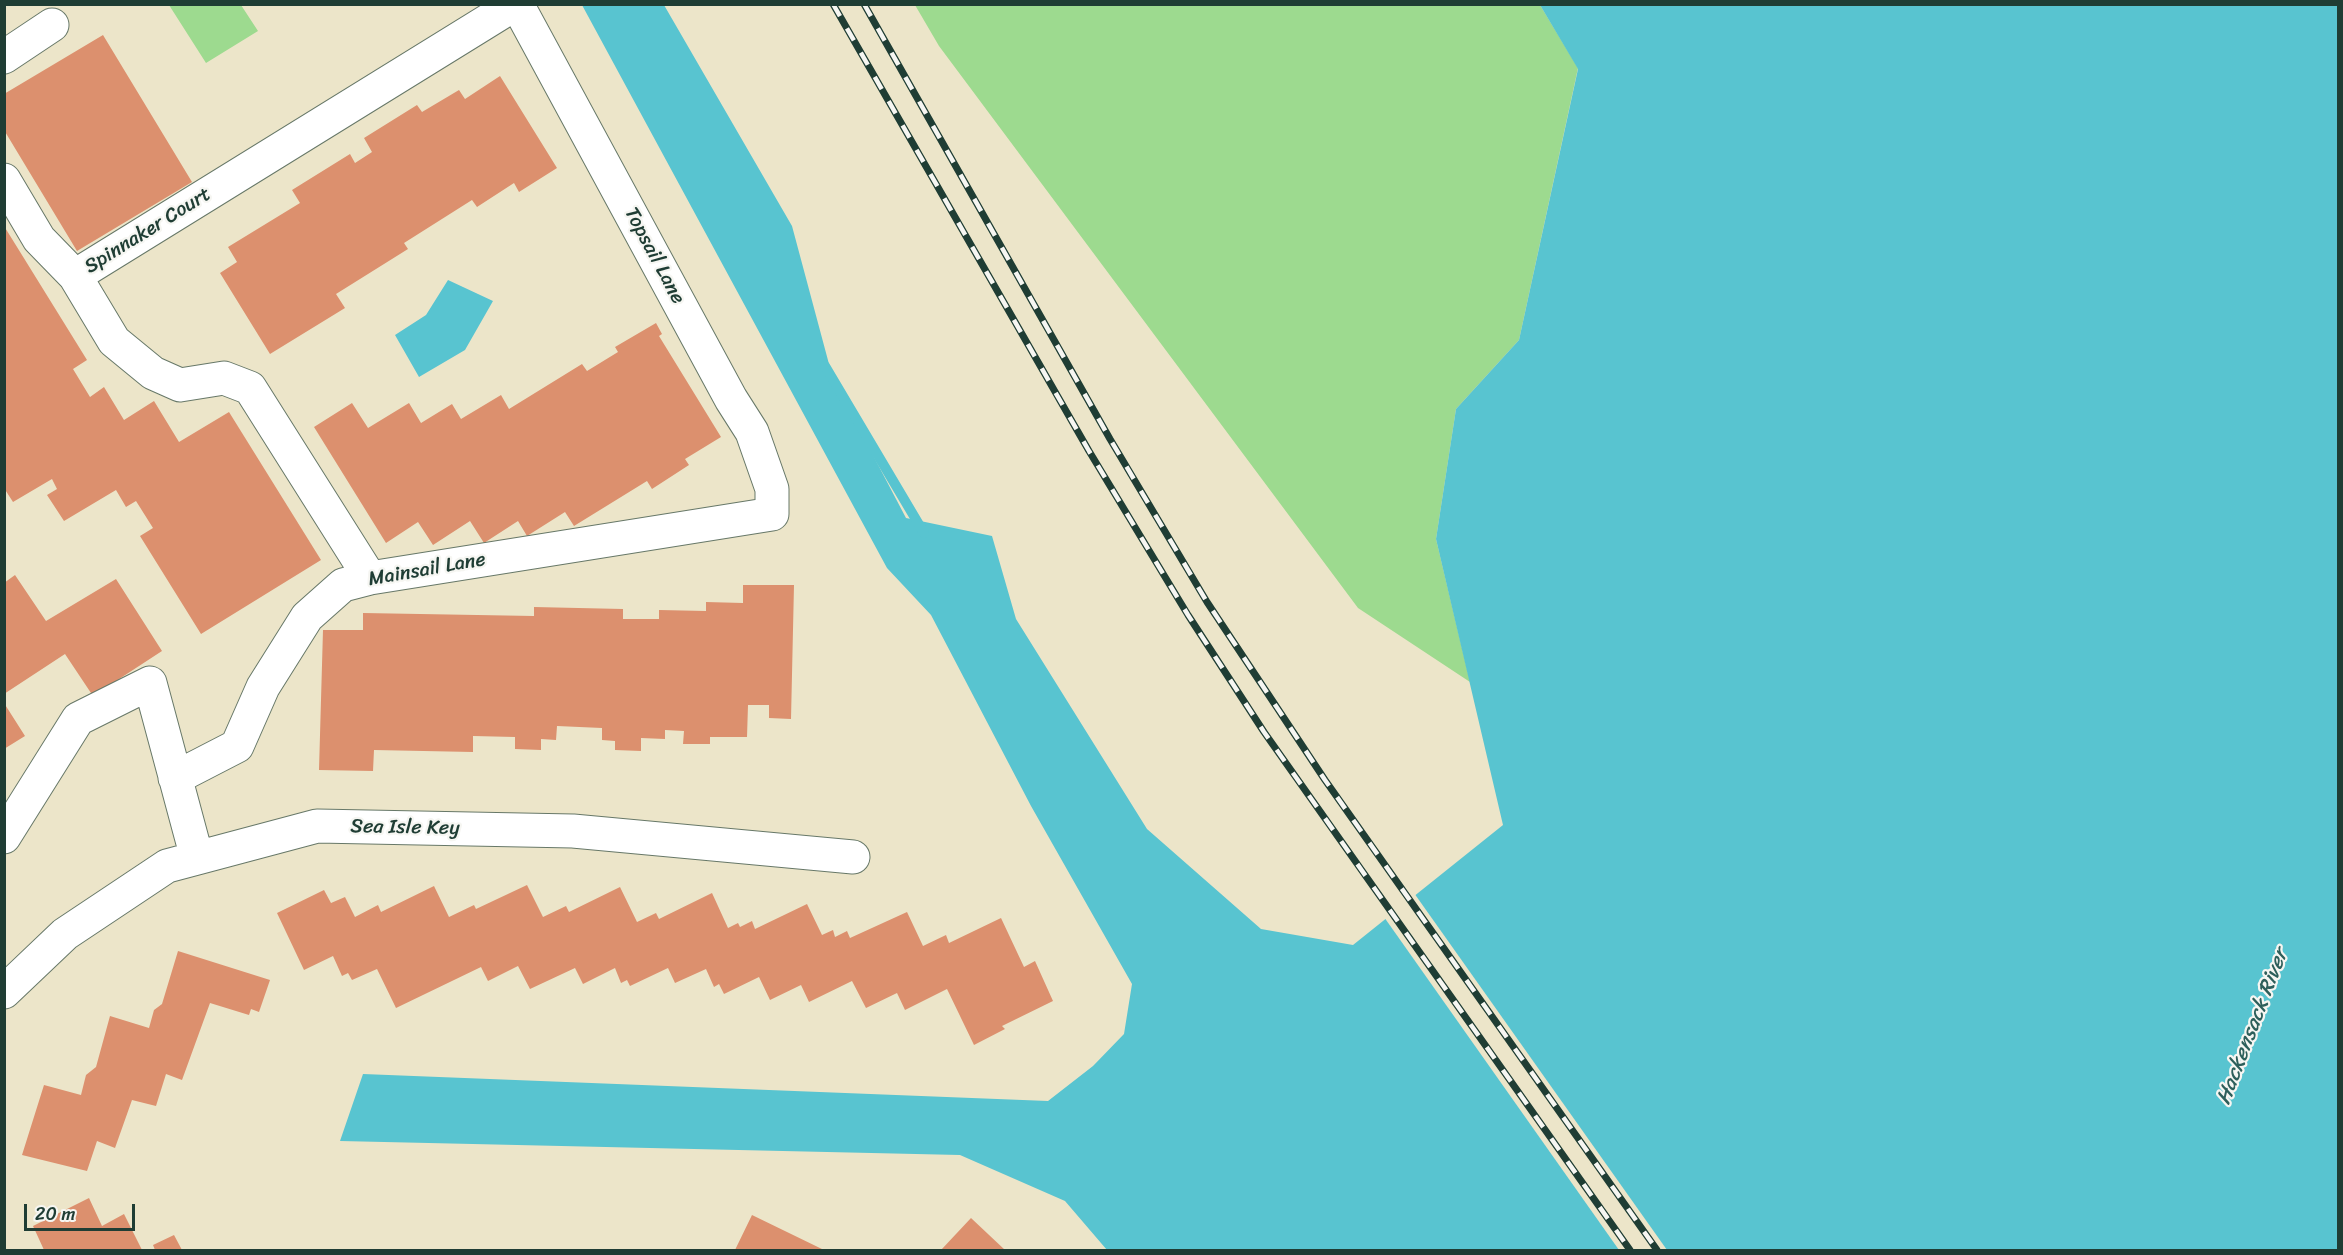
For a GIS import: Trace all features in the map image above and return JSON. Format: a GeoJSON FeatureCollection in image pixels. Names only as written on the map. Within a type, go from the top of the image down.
{"type":"FeatureCollection","features":[{"type":"Feature","properties":{"kind":"street","name":"Spinnaker Court"},"geometry":{"type":"LineString","coordinates":[[370,578],[250,388],[224,378],[180,385],[153,373],[114,340],[75,276],[504,8]]}},
{"type":"Feature","properties":{"kind":"street","name":"Topsail Lane"},"geometry":{"type":"LineString","coordinates":[[504,8],[752,432],[772,489],[772,514]]}},
{"type":"Feature","properties":{"kind":"street"},"geometry":{"type":"LineString","coordinates":[[4,57],[52,25]]}},
{"type":"Feature","properties":{"kind":"street"},"geometry":{"type":"LineString","coordinates":[[4,180],[39,239],[75,276]]}},
{"type":"Feature","properties":{"kind":"street","name":"Mainsail Lane"},"geometry":{"type":"LineString","coordinates":[[175,778],[237,746],[263,687],[307,617],[343,585],[370,578],[772,514]]}},
{"type":"Feature","properties":{"kind":"street"},"geometry":{"type":"LineString","coordinates":[[4,837],[78,719],[150,683],[197,858]]}},
{"type":"Feature","properties":{"kind":"street","name":"Sea Isle Key"},"geometry":{"type":"LineString","coordinates":[[4,992],[65,934],[167,866],[317,826],[573,831],[853,857]]}},
{"type":"Feature","properties":{"kind":"green space"},"geometry":{"type":"Polygon","coordinates":[[[169,5],[241,5],[258,31],[206,63],[169,5]]]}},
{"type":"Feature","properties":{"kind":"green space"},"geometry":{"type":"Polygon","coordinates":[[[915,5],[1540,5],[1578,68],[1519,340],[1456,409],[1436,539],[1470,682],[1358,608],[939,46],[915,5]]]}},
{"type":"Feature","properties":{"kind":"water","name":"Hackensack River"},"geometry":{"type":"Polygon","coordinates":[[[582,5],[664,5],[792,226],[833,379],[906,518],[992,536],[1016,619],[1147,829],[1261,929],[1353,945],[1503,825],[1436,539],[1456,409],[1519,340],[1578,69],[1540,5],[2338,5],[2338,1250],[1107,1250],[1065,1201],[960,1155],[340,1141],[363,1074],[1048,1101],[1093,1066],[1124,1034],[1132,984],[1031,806],[931,615],[887,568],[582,5]]]}},
{"type":"Feature","properties":{"kind":"water"},"geometry":{"type":"Polygon","coordinates":[[[448,280],[493,301],[465,350],[419,377],[395,335],[426,315],[448,280]]]}},
{"type":"Feature","properties":{"kind":"pier"},"geometry":{"type":"Polygon","coordinates":[[[1414,893],[1667,1250],[1619,1250],[1384,917],[1414,893]]]}},
{"type":"Feature","properties":{"kind":"building"},"geometry":{"type":"Polygon","coordinates":[[[103,35],[192,182],[77,251],[4,130],[4,94],[103,35]]]}},
{"type":"Feature","properties":{"kind":"building"},"geometry":{"type":"Polygon","coordinates":[[[500,76],[557,168],[519,192],[514,183],[477,207],[472,200],[404,243],[408,249],[336,294],[345,308],[270,354],[220,273],[237,262],[228,247],[300,203],[292,190],[350,154],[355,163],[372,152],[364,138],[417,105],[422,112],[459,90],[465,99],[500,76]]]}},
{"type":"Feature","properties":{"kind":"building"},"geometry":{"type":"Polygon","coordinates":[[[4,226],[87,360],[73,369],[90,397],[104,387],[124,420],[154,401],[179,442],[229,412],[321,560],[201,634],[140,536],[153,528],[136,501],[126,507],[116,490],[64,521],[47,495],[57,489],[52,479],[13,502],[4,488],[4,226]]]}},
{"type":"Feature","properties":{"kind":"building"},"geometry":{"type":"Polygon","coordinates":[[[656,323],[662,334],[659,336],[721,437],[685,459],[689,465],[652,489],[647,481],[574,526],[565,512],[527,536],[518,521],[484,543],[470,521],[433,545],[418,522],[386,543],[314,427],[352,403],[368,428],[409,403],[421,423],[452,404],[461,419],[501,395],[509,409],[582,364],[587,371],[618,352],[615,347],[656,323]]]}},
{"type":"Feature","properties":{"kind":"building"},"geometry":{"type":"Polygon","coordinates":[[[15,575],[46,621],[116,579],[162,651],[93,696],[65,654],[4,694],[4,583],[15,575]]]}},
{"type":"Feature","properties":{"kind":"building"},"geometry":{"type":"Polygon","coordinates":[[[743,585],[794,585],[791,719],[769,718],[769,705],[748,705],[747,737],[710,737],[710,744],[683,744],[684,731],[665,730],[665,739],[641,738],[641,751],[615,750],[615,741],[602,740],[602,728],[557,726],[556,740],[541,739],[541,750],[515,749],[515,737],[473,736],[473,752],[374,750],[373,771],[319,770],[323,630],[363,630],[363,613],[534,616],[534,607],[623,609],[623,619],[659,619],[659,610],[706,611],[706,602],[743,603],[743,585]]]}},
{"type":"Feature","properties":{"kind":"building"},"geometry":{"type":"Polygon","coordinates":[[[4,703],[25,736],[4,749],[4,703]]]}},
{"type":"Feature","properties":{"kind":"building"},"geometry":{"type":"Polygon","coordinates":[[[527,885],[543,917],[566,906],[569,912],[620,887],[637,922],[656,913],[659,919],[712,893],[728,928],[738,923],[740,927],[752,921],[755,929],[807,904],[822,935],[833,930],[835,937],[847,931],[850,938],[907,912],[923,946],[946,935],[949,943],[1001,918],[1024,967],[1035,961],[1053,1001],[1002,1026],[1005,1029],[974,1045],[947,989],[905,1010],[897,993],[866,1008],[852,981],[809,1002],[801,985],[770,1000],[759,977],[724,994],[719,984],[714,987],[706,969],[675,983],[668,968],[630,986],[627,980],[621,983],[615,968],[583,984],[575,968],[530,989],[518,966],[488,981],[481,967],[396,1008],[377,969],[352,980],[348,973],[342,976],[333,956],[304,970],[277,913],[324,890],[331,903],[345,897],[355,917],[378,905],[381,912],[434,886],[449,917],[474,905],[476,909],[527,885]]]}},
{"type":"Feature","properties":{"kind":"building"},"geometry":{"type":"Polygon","coordinates":[[[178,951],[270,980],[259,1012],[251,1009],[249,1015],[210,1003],[182,1080],[166,1074],[156,1106],[132,1100],[115,1148],[97,1141],[87,1171],[22,1155],[44,1085],[81,1095],[86,1075],[96,1067],[110,1016],[149,1028],[154,1010],[162,1004],[178,951]]]}},
{"type":"Feature","properties":{"kind":"building"},"geometry":{"type":"Polygon","coordinates":[[[89,1198],[102,1226],[124,1214],[142,1250],[44,1250],[33,1226],[89,1198]]]}},
{"type":"Feature","properties":{"kind":"building"},"geometry":{"type":"Polygon","coordinates":[[[752,1215],[824,1250],[735,1250],[752,1215]]]}},
{"type":"Feature","properties":{"kind":"building"},"geometry":{"type":"Polygon","coordinates":[[[971,1218],[1005,1250],[941,1250],[971,1218]]]}},
{"type":"Feature","properties":{"kind":"building"},"geometry":{"type":"Polygon","coordinates":[[[174,1235],[182,1250],[155,1250],[153,1245],[174,1235]]]}},
{"type":"Feature","properties":{"kind":"waterway"},"geometry":{"type":"LineString","coordinates":[[825,366],[924,533]]}},
{"type":"Feature","properties":{"kind":"railway"},"geometry":{"type":"LineString","coordinates":[[833,4],[1089,451],[1188,615],[1264,732],[1630,1250]]}},
{"type":"Feature","properties":{"kind":"railway"},"geometry":{"type":"LineString","coordinates":[[864,4],[1110,439],[1207,602],[1325,780],[1657,1250]]}}]}
